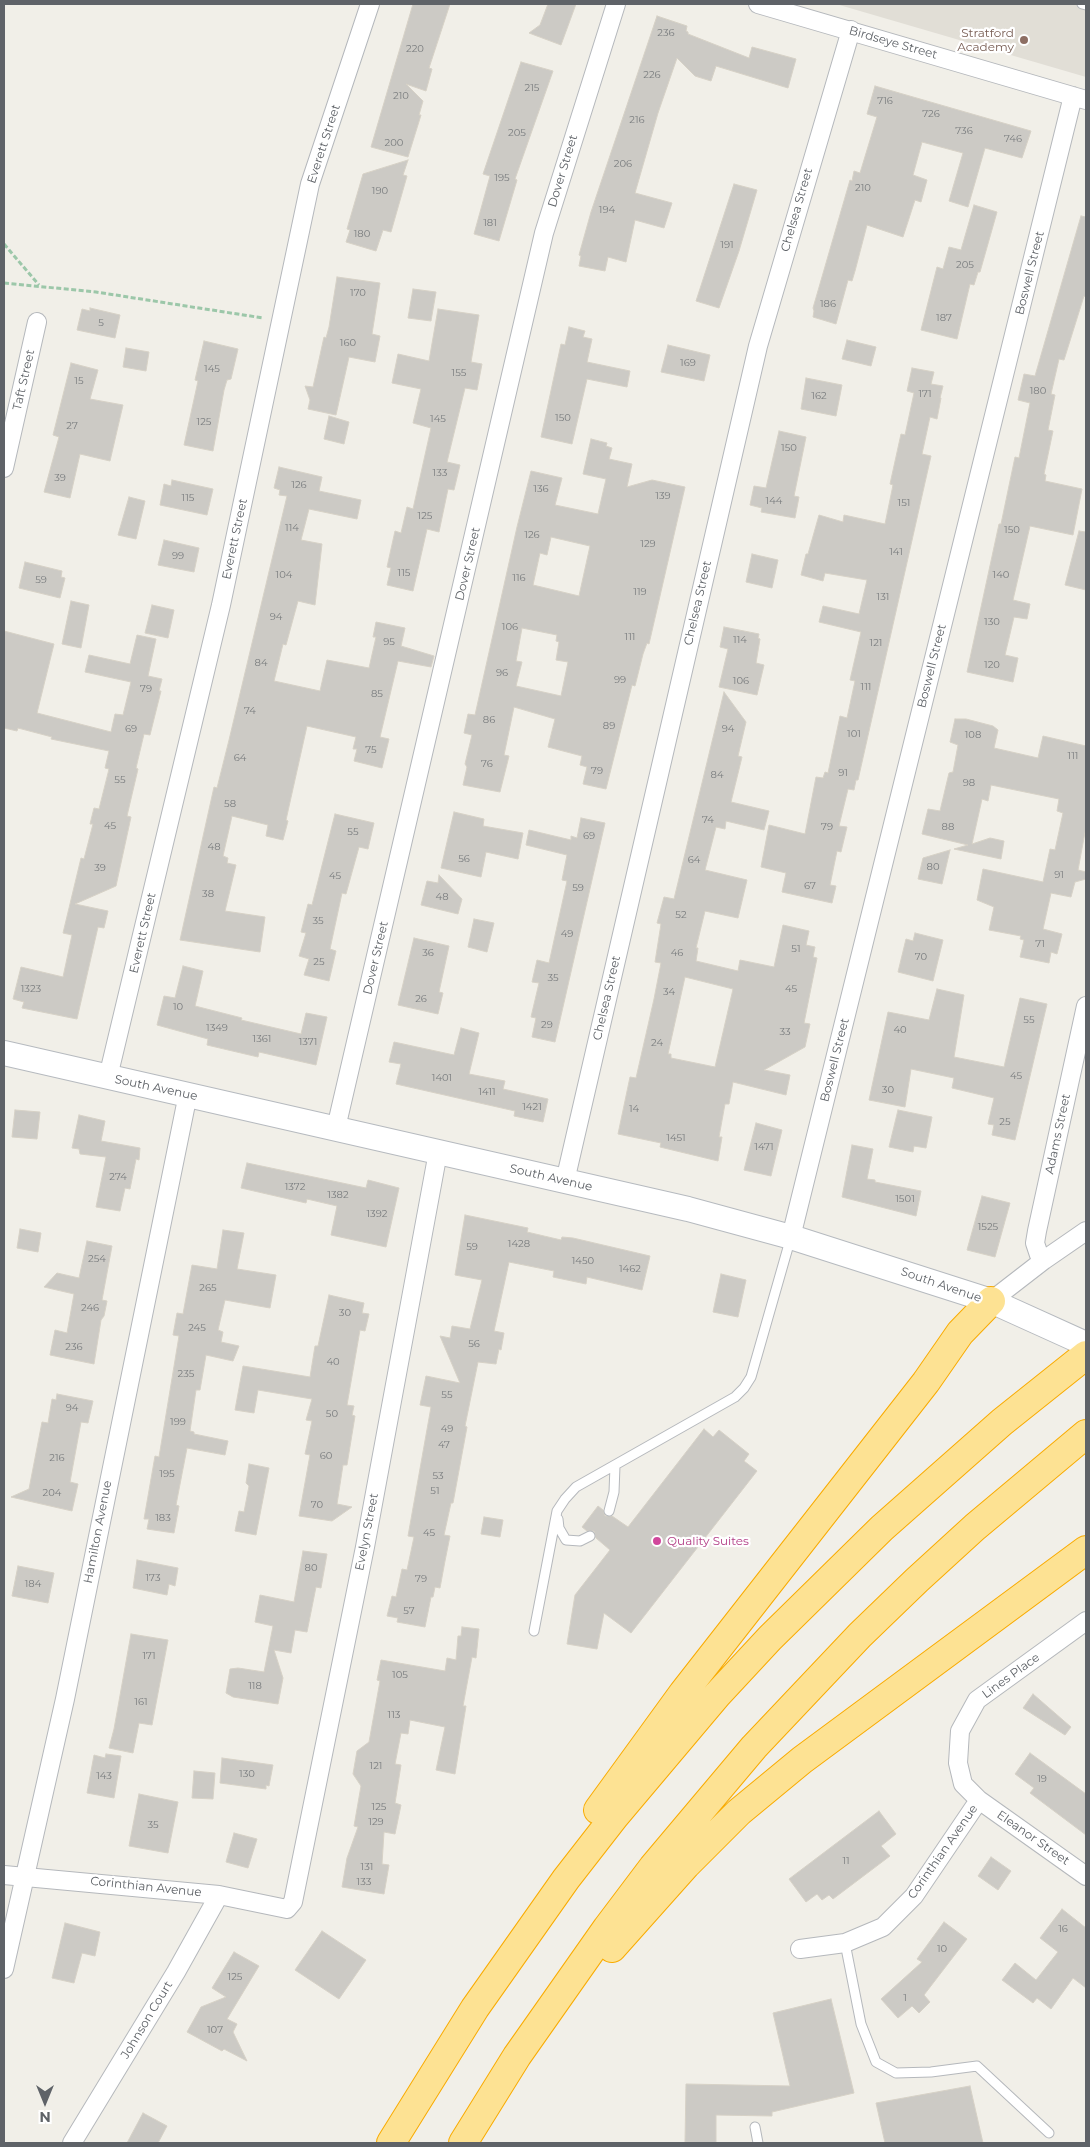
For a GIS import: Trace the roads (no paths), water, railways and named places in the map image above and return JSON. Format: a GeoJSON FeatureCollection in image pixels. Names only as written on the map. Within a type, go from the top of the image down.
{"type":"FeatureCollection","features":[{"type":"Feature","properties":{"kind":"highway"},"geometry":{"type":"LineString","coordinates":[[391,2143],[572,1846],[677,1701],[926,1382],[960,1333],[991,1301]]}},
{"type":"Feature","properties":{"kind":"highway"},"geometry":{"type":"LineString","coordinates":[[475,2008],[566,1879],[621,1809],[717,1695],[770,1638],[882,1528],[942,1474],[1086,1355]]}},
{"type":"Feature","properties":{"kind":"highway"},"geometry":{"type":"LineString","coordinates":[[463,2143],[517,2056],[561,1991],[648,1875],[703,1806],[760,1740],[860,1635],[917,1580],[975,1527],[1086,1434]]}},
{"type":"Feature","properties":{"kind":"highway"},"geometry":{"type":"LineString","coordinates":[[517,2056],[686,1865],[739,1812],[802,1760],[1086,1550]]}},
{"type":"Feature","properties":{"kind":"main road","name":"South Avenue"},"geometry":{"type":"LineString","coordinates":[[4,1053],[688,1209],[792,1237],[991,1301],[1086,1344]]}},
{"type":"Feature","properties":{"kind":"street","name":"Everett Street"},"geometry":{"type":"LineString","coordinates":[[108,1077],[221,605],[310,184],[370,4]]}},
{"type":"Feature","properties":{"kind":"street","name":"Dover Street"},"geometry":{"type":"LineString","coordinates":[[336,1128],[544,233],[616,4]]}},
{"type":"Feature","properties":{"kind":"street","name":"Birdseye Street"},"geometry":{"type":"LineString","coordinates":[[758,4],[1080,98]]}},
{"type":"Feature","properties":{"kind":"street","name":"Chelsea Street"},"geometry":{"type":"LineString","coordinates":[[565,1181],[758,346],[851,30]]}},
{"type":"Feature","properties":{"kind":"street","name":"Boswell Street"},"geometry":{"type":"LineString","coordinates":[[792,1237],[1080,98]]}},
{"type":"Feature","properties":{"kind":"street","name":"Taft Street"},"geometry":{"type":"LineString","coordinates":[[4,468],[38,322]]}},
{"type":"Feature","properties":{"kind":"street","name":"Adams Street"},"geometry":{"type":"LineString","coordinates":[[1044,1260],[1039,1255],[1036,1243],[1037,1231],[1086,1006]]}},
{"type":"Feature","properties":{"kind":"street","name":"Hamilton Avenue"},"geometry":{"type":"LineString","coordinates":[[4,1969],[65,1699],[188,1094]]}},
{"type":"Feature","properties":{"kind":"street","name":"Evelyn Street"},"geometry":{"type":"LineString","coordinates":[[287,1910],[293,1902],[363,1557],[438,1152]]}},
{"type":"Feature","properties":{"kind":"street"},"geometry":{"type":"LineString","coordinates":[[991,1301],[1044,1260],[1086,1231]]}},
{"type":"Feature","properties":{"kind":"street","name":"Lines Place"},"geometry":{"type":"LineString","coordinates":[[979,1800],[963,1784],[958,1763],[960,1731],[977,1700],[1086,1621]]}},
{"type":"Feature","properties":{"kind":"street","name":"Corinthian Avenue"},"geometry":{"type":"LineString","coordinates":[[800,1949],[845,1943],[883,1927],[914,1896],[979,1800]]}},
{"type":"Feature","properties":{"kind":"street","name":"Eleanor Street"},"geometry":{"type":"LineString","coordinates":[[979,1800],[1086,1876]]}},
{"type":"Feature","properties":{"kind":"street","name":"Corinthian Avenue"},"geometry":{"type":"LineString","coordinates":[[4,1875],[219,1895],[287,1910]]}},
{"type":"Feature","properties":{"kind":"street","name":"Johnson Court"},"geometry":{"type":"LineString","coordinates":[[72,2143],[176,1972],[219,1895]]}},
{"type":"Feature","properties":{"kind":"lane"},"geometry":{"type":"LineString","coordinates":[[1082,4],[1086,5]]}},
{"type":"Feature","properties":{"kind":"lane"},"geometry":{"type":"LineString","coordinates":[[534,1630],[557,1511],[564,1499],[576,1487],[736,1398],[751,1377],[792,1237]]}},
{"type":"Feature","properties":{"kind":"lane"},"geometry":{"type":"LineString","coordinates":[[609,1511],[614,1492],[615,1466]]}},
{"type":"Feature","properties":{"kind":"lane"},"geometry":{"type":"LineString","coordinates":[[557,1511],[559,1528],[566,1540],[580,1541],[590,1536]]}},
{"type":"Feature","properties":{"kind":"lane"},"geometry":{"type":"LineString","coordinates":[[845,1943],[861,2024],[876,2062],[896,2073],[931,2072],[977,2066],[1049,2133]]}},
{"type":"Feature","properties":{"kind":"lane"},"geometry":{"type":"LineString","coordinates":[[755,2127],[758,2143]]}},
{"type":"Feature","properties":{"kind":"place","name":"Stratford Academy"},"geometry":{"type":"Point","coordinates":[1024,40]}},
{"type":"Feature","properties":{"kind":"place","name":"Quality Suites"},"geometry":{"type":"Point","coordinates":[657,1541]}}]}
